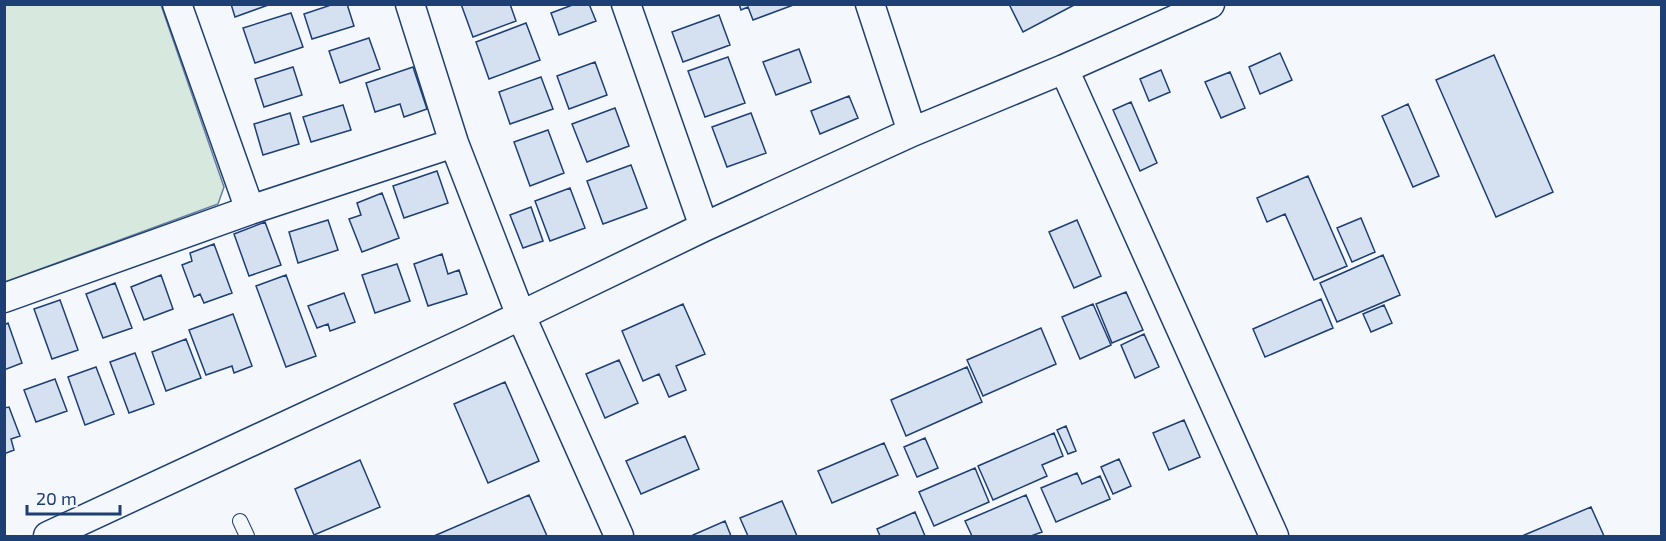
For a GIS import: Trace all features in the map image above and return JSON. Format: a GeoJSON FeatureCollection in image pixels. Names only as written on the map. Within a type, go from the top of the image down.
{"type":"FeatureCollection","features":[{"type":"Feature","properties":{"kind":"street"},"geometry":{"type":"LineString","coordinates":[[177,4],[250,210]]}},
{"type":"Feature","properties":{"kind":"street"},"geometry":{"type":"LineString","coordinates":[[410,4],[454,143],[521,316],[616,536]]}},
{"type":"Feature","properties":{"kind":"street"},"geometry":{"type":"LineString","coordinates":[[626,4],[704,227]]}},
{"type":"Feature","properties":{"kind":"street"},"geometry":{"type":"LineString","coordinates":[[870,4],[912,132]]}},
{"type":"Feature","properties":{"kind":"street"},"geometry":{"type":"LineString","coordinates":[[48,537],[521,316],[704,227],[912,132],[1064,69],[1210,4]]}},
{"type":"Feature","properties":{"kind":"street"},"geometry":{"type":"LineString","coordinates":[[1064,69],[1274,537]]}},
{"type":"Feature","properties":{"kind":"street"},"geometry":{"type":"LineString","coordinates":[[4,298],[250,210],[454,143]]}},
{"type":"Feature","properties":{"kind":"lane"},"geometry":{"type":"LineString","coordinates":[[240,521],[247,537]]}},
{"type":"Feature","properties":{"kind":"shaded area"},"geometry":{"type":"Polygon","coordinates":[[[5,4],[161,5],[224,187],[218,204],[5,282],[5,4]]]}},
{"type":"Feature","properties":{"kind":"building"},"geometry":{"type":"Polygon","coordinates":[[[231,4],[271,4],[235,17],[231,4]]]}},
{"type":"Feature","properties":{"kind":"building"},"geometry":{"type":"Polygon","coordinates":[[[334,4],[347,4],[354,26],[312,39],[304,14],[334,4]]]}},
{"type":"Feature","properties":{"kind":"building"},"geometry":{"type":"Polygon","coordinates":[[[461,4],[510,4],[516,21],[473,37],[461,4]]]}},
{"type":"Feature","properties":{"kind":"building"},"geometry":{"type":"Polygon","coordinates":[[[575,4],[589,4],[596,21],[559,35],[551,13],[575,4]]]}},
{"type":"Feature","properties":{"kind":"building"},"geometry":{"type":"Polygon","coordinates":[[[739,4],[796,4],[753,20],[748,7],[741,10],[739,4]]]}},
{"type":"Feature","properties":{"kind":"building"},"geometry":{"type":"Polygon","coordinates":[[[1009,4],[1076,4],[1023,32],[1009,4]]]}},
{"type":"Feature","properties":{"kind":"building"},"geometry":{"type":"Polygon","coordinates":[[[291,13],[303,47],[255,63],[243,28],[291,13]]]}},
{"type":"Feature","properties":{"kind":"building"},"geometry":{"type":"Polygon","coordinates":[[[719,15],[730,45],[683,62],[672,32],[719,15]]]}},
{"type":"Feature","properties":{"kind":"building"},"geometry":{"type":"Polygon","coordinates":[[[526,23],[540,60],[489,79],[476,42],[526,23]]]}},
{"type":"Feature","properties":{"kind":"building"},"geometry":{"type":"Polygon","coordinates":[[[369,38],[380,69],[340,83],[329,51],[369,38]]]}},
{"type":"Feature","properties":{"kind":"building"},"geometry":{"type":"Polygon","coordinates":[[[799,49],[811,82],[776,95],[763,62],[799,49]]]}},
{"type":"Feature","properties":{"kind":"building"},"geometry":{"type":"Polygon","coordinates":[[[1280,53],[1292,80],[1260,94],[1249,67],[1280,53]]]}},
{"type":"Feature","properties":{"kind":"building"},"geometry":{"type":"Polygon","coordinates":[[[1494,55],[1553,192],[1496,217],[1436,80],[1494,55]]]}},
{"type":"Feature","properties":{"kind":"building"},"geometry":{"type":"Polygon","coordinates":[[[728,57],[745,103],[705,117],[688,71],[728,57]]]}},
{"type":"Feature","properties":{"kind":"building"},"geometry":{"type":"Polygon","coordinates":[[[595,62],[607,95],[569,109],[557,76],[595,62]]]}},
{"type":"Feature","properties":{"kind":"building"},"geometry":{"type":"Polygon","coordinates":[[[293,67],[302,95],[264,107],[255,79],[293,67]]]}},
{"type":"Feature","properties":{"kind":"building"},"geometry":{"type":"Polygon","coordinates":[[[413,67],[427,109],[404,117],[400,104],[375,112],[366,83],[413,67]]]}},
{"type":"Feature","properties":{"kind":"building"},"geometry":{"type":"Polygon","coordinates":[[[1161,70],[1170,92],[1149,101],[1140,79],[1161,70]]]}},
{"type":"Feature","properties":{"kind":"building"},"geometry":{"type":"Polygon","coordinates":[[[1230,72],[1245,108],[1221,118],[1205,82],[1230,72]]]}},
{"type":"Feature","properties":{"kind":"building"},"geometry":{"type":"Polygon","coordinates":[[[541,77],[553,109],[510,124],[499,92],[541,77]]]}},
{"type":"Feature","properties":{"kind":"building"},"geometry":{"type":"Polygon","coordinates":[[[849,96],[858,118],[820,134],[811,111],[849,96]]]}},
{"type":"Feature","properties":{"kind":"building"},"geometry":{"type":"Polygon","coordinates":[[[1131,102],[1157,163],[1140,171],[1113,110],[1131,102]]]}},
{"type":"Feature","properties":{"kind":"building"},"geometry":{"type":"Polygon","coordinates":[[[1408,104],[1439,176],[1413,187],[1382,116],[1408,104]]]}},
{"type":"Feature","properties":{"kind":"building"},"geometry":{"type":"Polygon","coordinates":[[[343,105],[351,130],[311,142],[303,117],[343,105]]]}},
{"type":"Feature","properties":{"kind":"building"},"geometry":{"type":"Polygon","coordinates":[[[615,108],[629,146],[587,162],[572,124],[615,108]]]}},
{"type":"Feature","properties":{"kind":"building"},"geometry":{"type":"Polygon","coordinates":[[[290,113],[299,144],[263,155],[254,124],[290,113]]]}},
{"type":"Feature","properties":{"kind":"building"},"geometry":{"type":"Polygon","coordinates":[[[751,113],[766,153],[727,167],[712,127],[751,113]]]}},
{"type":"Feature","properties":{"kind":"building"},"geometry":{"type":"Polygon","coordinates":[[[548,130],[564,173],[530,186],[514,142],[548,130]]]}},
{"type":"Feature","properties":{"kind":"building"},"geometry":{"type":"Polygon","coordinates":[[[631,165],[647,208],[603,224],[587,181],[631,165]]]}},
{"type":"Feature","properties":{"kind":"building"},"geometry":{"type":"Polygon","coordinates":[[[437,171],[448,203],[404,218],[393,186],[437,171]]]}},
{"type":"Feature","properties":{"kind":"building"},"geometry":{"type":"Polygon","coordinates":[[[1308,176],[1347,266],[1314,280],[1285,214],[1267,222],[1257,198],[1308,176]]]}},
{"type":"Feature","properties":{"kind":"building"},"geometry":{"type":"Polygon","coordinates":[[[570,188],[585,228],[550,241],[535,201],[570,188]]]}},
{"type":"Feature","properties":{"kind":"building"},"geometry":{"type":"Polygon","coordinates":[[[382,193],[399,238],[362,252],[349,219],[361,215],[357,203],[382,193]]]}},
{"type":"Feature","properties":{"kind":"building"},"geometry":{"type":"Polygon","coordinates":[[[531,207],[543,241],[523,248],[510,215],[531,207]]]}},
{"type":"Feature","properties":{"kind":"building"},"geometry":{"type":"Polygon","coordinates":[[[1361,218],[1375,252],[1352,262],[1337,228],[1361,218]]]}},
{"type":"Feature","properties":{"kind":"building"},"geometry":{"type":"Polygon","coordinates":[[[328,220],[338,250],[298,263],[289,232],[328,220]]]}},
{"type":"Feature","properties":{"kind":"building"},"geometry":{"type":"Polygon","coordinates":[[[1077,220],[1101,276],[1074,288],[1049,232],[1077,220]]]}},
{"type":"Feature","properties":{"kind":"building"},"geometry":{"type":"Polygon","coordinates":[[[265,222],[281,265],[249,276],[234,234],[265,222]]]}},
{"type":"Feature","properties":{"kind":"building"},"geometry":{"type":"Polygon","coordinates":[[[214,244],[232,293],[204,303],[200,294],[194,297],[182,265],[192,261],[190,253],[214,244]]]}},
{"type":"Feature","properties":{"kind":"building"},"geometry":{"type":"Polygon","coordinates":[[[442,254],[448,274],[459,270],[467,294],[428,306],[414,264],[442,254]]]}},
{"type":"Feature","properties":{"kind":"building"},"geometry":{"type":"Polygon","coordinates":[[[1383,255],[1400,295],[1337,322],[1320,283],[1383,255]]]}},
{"type":"Feature","properties":{"kind":"building"},"geometry":{"type":"Polygon","coordinates":[[[397,264],[410,301],[375,313],[362,275],[397,264]]]}},
{"type":"Feature","properties":{"kind":"building"},"geometry":{"type":"Polygon","coordinates":[[[161,275],[173,309],[144,320],[131,287],[161,275]]]}},
{"type":"Feature","properties":{"kind":"building"},"geometry":{"type":"Polygon","coordinates":[[[286,275],[316,356],[286,367],[256,286],[286,275]]]}},
{"type":"Feature","properties":{"kind":"building"},"geometry":{"type":"Polygon","coordinates":[[[115,283],[132,328],[103,338],[86,294],[115,283]]]}},
{"type":"Feature","properties":{"kind":"building"},"geometry":{"type":"Polygon","coordinates":[[[1126,292],[1143,330],[1112,343],[1096,304],[1126,292]]]}},
{"type":"Feature","properties":{"kind":"building"},"geometry":{"type":"Polygon","coordinates":[[[344,293],[355,322],[330,331],[328,324],[317,328],[308,306],[344,293]]]}},
{"type":"Feature","properties":{"kind":"building"},"geometry":{"type":"Polygon","coordinates":[[[1321,299],[1333,328],[1265,357],[1253,329],[1321,299]]]}},
{"type":"Feature","properties":{"kind":"building"},"geometry":{"type":"Polygon","coordinates":[[[60,300],[78,350],[52,359],[34,309],[60,300]]]}},
{"type":"Feature","properties":{"kind":"building"},"geometry":{"type":"Polygon","coordinates":[[[683,304],[705,354],[676,366],[686,390],[669,397],[659,374],[643,381],[622,331],[683,304]]]}},
{"type":"Feature","properties":{"kind":"building"},"geometry":{"type":"Polygon","coordinates":[[[1093,304],[1111,345],[1080,359],[1062,317],[1093,304]]]}},
{"type":"Feature","properties":{"kind":"building"},"geometry":{"type":"Polygon","coordinates":[[[1384,305],[1392,323],[1371,332],[1363,314],[1384,305]]]}},
{"type":"Feature","properties":{"kind":"building"},"geometry":{"type":"Polygon","coordinates":[[[233,314],[252,366],[234,373],[232,366],[206,375],[189,330],[233,314]]]}},
{"type":"Feature","properties":{"kind":"building"},"geometry":{"type":"Polygon","coordinates":[[[8,323],[22,363],[4,370],[4,325],[8,323]]]}},
{"type":"Feature","properties":{"kind":"building"},"geometry":{"type":"Polygon","coordinates":[[[1041,328],[1056,364],[983,396],[967,360],[1041,328]]]}},
{"type":"Feature","properties":{"kind":"building"},"geometry":{"type":"Polygon","coordinates":[[[1144,334],[1159,367],[1135,378],[1121,345],[1144,334]]]}},
{"type":"Feature","properties":{"kind":"building"},"geometry":{"type":"Polygon","coordinates":[[[186,339],[201,378],[166,391],[152,352],[186,339]]]}},
{"type":"Feature","properties":{"kind":"building"},"geometry":{"type":"Polygon","coordinates":[[[135,353],[154,404],[129,413],[110,362],[135,353]]]}},
{"type":"Feature","properties":{"kind":"building"},"geometry":{"type":"Polygon","coordinates":[[[619,360],[638,403],[605,418],[586,374],[619,360]]]}},
{"type":"Feature","properties":{"kind":"building"},"geometry":{"type":"Polygon","coordinates":[[[96,367],[114,414],[85,425],[68,377],[96,367]]]}},
{"type":"Feature","properties":{"kind":"building"},"geometry":{"type":"Polygon","coordinates":[[[967,367],[982,402],[906,436],[891,400],[967,367]]]}},
{"type":"Feature","properties":{"kind":"building"},"geometry":{"type":"Polygon","coordinates":[[[55,379],[67,411],[36,422],[24,390],[55,379]]]}},
{"type":"Feature","properties":{"kind":"building"},"geometry":{"type":"Polygon","coordinates":[[[505,382],[539,461],[488,483],[454,404],[505,382]]]}},
{"type":"Feature","properties":{"kind":"building"},"geometry":{"type":"Polygon","coordinates":[[[9,407],[20,436],[11,439],[14,450],[4,454],[4,408],[9,407]]]}},
{"type":"Feature","properties":{"kind":"building"},"geometry":{"type":"Polygon","coordinates":[[[1184,420],[1200,457],[1169,470],[1153,433],[1184,420]]]}},
{"type":"Feature","properties":{"kind":"building"},"geometry":{"type":"Polygon","coordinates":[[[1066,426],[1076,451],[1068,454],[1057,430],[1066,426]]]}},
{"type":"Feature","properties":{"kind":"building"},"geometry":{"type":"Polygon","coordinates":[[[1054,433],[1063,456],[1042,465],[1047,476],[993,500],[978,466],[1054,433]]]}},
{"type":"Feature","properties":{"kind":"building"},"geometry":{"type":"Polygon","coordinates":[[[685,436],[699,469],[641,494],[626,461],[685,436]]]}},
{"type":"Feature","properties":{"kind":"building"},"geometry":{"type":"Polygon","coordinates":[[[925,438],[938,468],[917,477],[904,447],[925,438]]]}},
{"type":"Feature","properties":{"kind":"building"},"geometry":{"type":"Polygon","coordinates":[[[884,443],[898,475],[832,503],[818,471],[884,443]]]}},
{"type":"Feature","properties":{"kind":"building"},"geometry":{"type":"Polygon","coordinates":[[[1119,459],[1131,486],[1113,494],[1101,467],[1119,459]]]}},
{"type":"Feature","properties":{"kind":"building"},"geometry":{"type":"Polygon","coordinates":[[[360,460],[380,507],[314,535],[295,489],[360,460]]]}},
{"type":"Feature","properties":{"kind":"building"},"geometry":{"type":"Polygon","coordinates":[[[975,468],[989,502],[934,526],[919,492],[975,468]]]}},
{"type":"Feature","properties":{"kind":"building"},"geometry":{"type":"Polygon","coordinates":[[[1077,473],[1082,484],[1100,476],[1110,499],[1056,522],[1041,488],[1077,473]]]}},
{"type":"Feature","properties":{"kind":"building"},"geometry":{"type":"Polygon","coordinates":[[[529,495],[547,536],[434,536],[529,495]]]}},
{"type":"Feature","properties":{"kind":"building"},"geometry":{"type":"Polygon","coordinates":[[[1026,495],[1042,532],[1031,536],[972,536],[965,521],[1026,495]]]}},
{"type":"Feature","properties":{"kind":"building"},"geometry":{"type":"Polygon","coordinates":[[[782,501],[797,536],[748,536],[740,518],[782,501]]]}},
{"type":"Feature","properties":{"kind":"building"},"geometry":{"type":"Polygon","coordinates":[[[1591,507],[1604,536],[1522,536],[1591,507]]]}},
{"type":"Feature","properties":{"kind":"building"},"geometry":{"type":"Polygon","coordinates":[[[915,512],[925,536],[880,536],[877,529],[915,512]]]}},
{"type":"Feature","properties":{"kind":"building"},"geometry":{"type":"Polygon","coordinates":[[[725,521],[731,536],[693,536],[693,535],[725,521]]]}}]}
